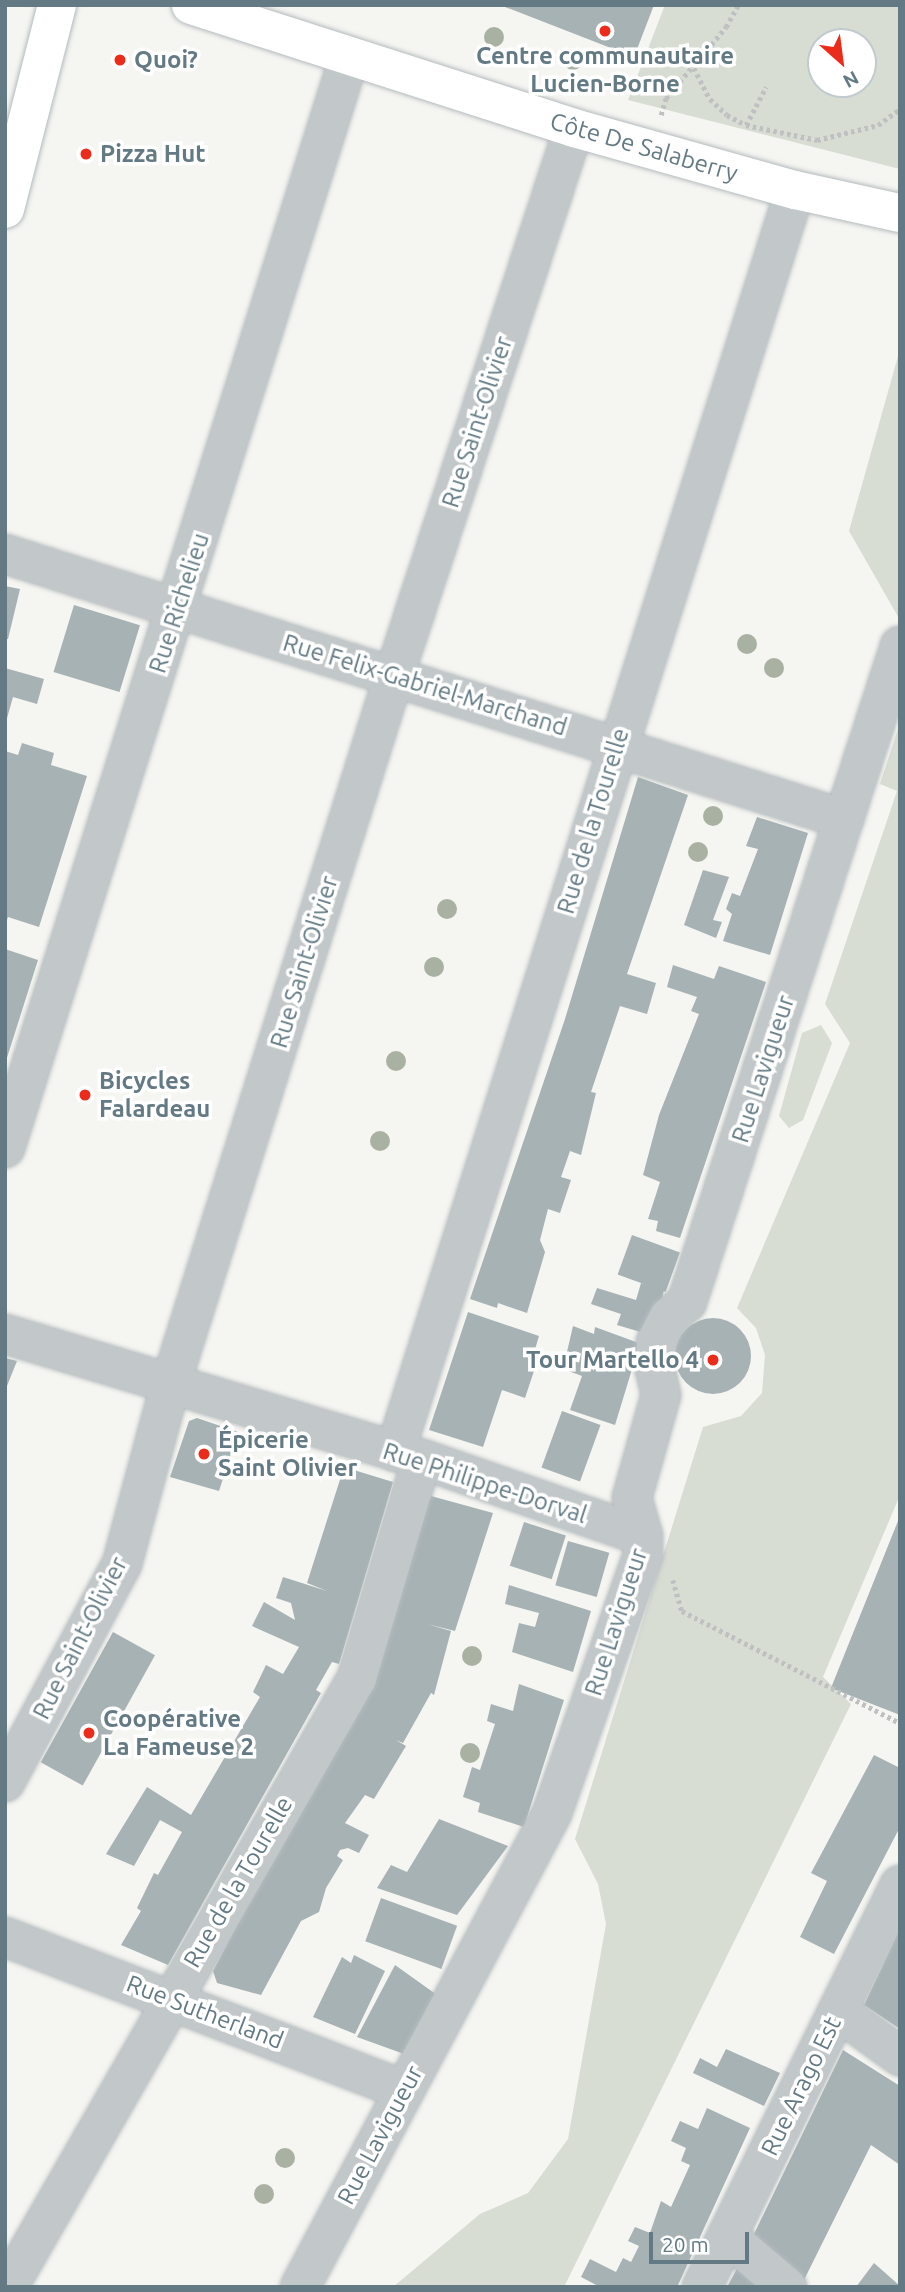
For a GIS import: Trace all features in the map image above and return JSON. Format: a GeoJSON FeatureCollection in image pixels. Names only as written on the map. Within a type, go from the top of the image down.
{"type":"FeatureCollection","features":[{"type":"Feature","properties":{"kind":"street"},"geometry":{"type":"LineString","coordinates":[[5,209],[57,5]]}},
{"type":"Feature","properties":{"kind":"street","name":"Côte De Salaberry"},"geometry":{"type":"LineString","coordinates":[[191,5],[349,58],[574,128],[795,190],[900,213]]}},
{"type":"Feature","properties":{"kind":"street","name":"Rue Richelieu"},"geometry":{"type":"LineString","coordinates":[[5,1148],[179,606],[349,58]]}},
{"type":"Feature","properties":{"kind":"street","name":"Rue Saint-Olivier"},"geometry":{"type":"LineString","coordinates":[[5,1782],[121,1564],[170,1386],[393,678],[574,128]]}},
{"type":"Feature","properties":{"kind":"street","name":"Rue de la Tourelle"},"geometry":{"type":"LineString","coordinates":[[8,2287],[170,1998],[357,1678],[409,1456],[617,744],[795,190]]}},
{"type":"Feature","properties":{"kind":"street","name":"Rue Felix-Gabriel-Marchand"},"geometry":{"type":"LineString","coordinates":[[5,554],[179,606],[393,678],[617,744],[844,819]]}},
{"type":"Feature","properties":{"kind":"street","name":"Rue Lavigueur"},"geometry":{"type":"LineString","coordinates":[[300,2287],[552,1813],[643,1553],[643,1536],[632,1498],[661,1395],[655,1368],[656,1342],[669,1317],[687,1302],[900,646]]}},
{"type":"Feature","properties":{"kind":"street","name":"Rue Philippe-Dorval"},"geometry":{"type":"LineString","coordinates":[[5,1334],[409,1456],[643,1536]]}},
{"type":"Feature","properties":{"kind":"street","name":"Rue Arago Est"},"geometry":{"type":"LineString","coordinates":[[702,2287],[900,1885]]}},
{"type":"Feature","properties":{"kind":"street","name":"Rue Sutherland"},"geometry":{"type":"LineString","coordinates":[[5,1937],[170,1998],[404,2090]]}},
{"type":"Feature","properties":{"kind":"street"},"geometry":{"type":"LineString","coordinates":[[838,2011],[900,2056]]}},
{"type":"Feature","properties":{"kind":"street"},"geometry":{"type":"LineString","coordinates":[[727,2236],[788,2287]]}},
{"type":"Feature","properties":{"kind":"path"},"geometry":{"type":"LineString","coordinates":[[650,150],[666,99],[694,68],[738,5]]}},
{"type":"Feature","properties":{"kind":"path"},"geometry":{"type":"LineString","coordinates":[[694,68],[710,99],[727,115],[746,125],[817,139],[878,125],[900,109]]}},
{"type":"Feature","properties":{"kind":"path"},"geometry":{"type":"LineString","coordinates":[[746,125],[766,87]]}},
{"type":"Feature","properties":{"kind":"path"},"geometry":{"type":"LineString","coordinates":[[643,1536],[669,1568],[681,1611],[900,1723]]}},
{"type":"Feature","properties":{"kind":"shaded area"},"geometry":{"type":"Polygon","coordinates":[[[665,5],[900,5],[900,169],[628,100],[665,5]]]}},
{"type":"Feature","properties":{"kind":"shaded area"},"geometry":{"type":"Polygon","coordinates":[[[900,349],[900,620],[849,531],[900,349]]]}},
{"type":"Feature","properties":{"kind":"shaded area"},"geometry":{"type":"Polygon","coordinates":[[[900,723],[900,1495],[823,1677],[851,1704],[564,2287],[393,2287],[480,2214],[528,2193],[568,2139],[606,1924],[598,1884],[575,1839],[703,1427],[741,1416],[762,1393],[765,1355],[756,1328],[737,1308],[850,1043],[825,1004],[897,791],[880,784],[900,723]]]}},
{"type":"Feature","properties":{"kind":"shaded area"},"geometry":{"type":"Polygon","coordinates":[[[821,1025],[832,1043],[803,1120],[789,1128],[779,1116],[802,1033],[821,1025]]]}},
{"type":"Feature","properties":{"kind":"building","name":"Centre communautaire Lucien-Borne"},"geometry":{"type":"Polygon","coordinates":[[[500,5],[654,5],[634,57],[500,5]]]}},
{"type":"Feature","properties":{"kind":"building"},"geometry":{"type":"Polygon","coordinates":[[[5,586],[20,589],[8,639],[5,639],[5,586]]]}},
{"type":"Feature","properties":{"kind":"building"},"geometry":{"type":"Polygon","coordinates":[[[74,605],[140,625],[120,692],[54,672],[74,605]]]}},
{"type":"Feature","properties":{"kind":"building"},"geometry":{"type":"Polygon","coordinates":[[[5,668],[44,679],[37,704],[13,697],[6,722],[5,668]]]}},
{"type":"Feature","properties":{"kind":"building"},"geometry":{"type":"Polygon","coordinates":[[[22,743],[54,753],[51,765],[87,776],[39,927],[8,917],[5,925],[5,751],[18,755],[22,743]]]}},
{"type":"Feature","properties":{"kind":"building"},"geometry":{"type":"Polygon","coordinates":[[[638,777],[688,795],[627,974],[656,983],[647,1014],[620,1006],[591,1092],[596,1093],[581,1155],[570,1151],[561,1177],[571,1180],[560,1213],[548,1209],[540,1240],[545,1252],[527,1313],[498,1303],[497,1308],[470,1299],[565,1019],[638,777]]]}},
{"type":"Feature","properties":{"kind":"building"},"geometry":{"type":"Polygon","coordinates":[[[757,817],[808,833],[770,955],[723,941],[732,914],[726,909],[732,893],[740,896],[758,849],[746,846],[757,817]]]}},
{"type":"Feature","properties":{"kind":"building"},"geometry":{"type":"Polygon","coordinates":[[[703,870],[729,877],[713,920],[722,922],[716,938],[684,925],[703,870]]]}},
{"type":"Feature","properties":{"kind":"building"},"geometry":{"type":"Polygon","coordinates":[[[5,949],[38,960],[6,1061],[5,1061],[5,949]]]}},
{"type":"Feature","properties":{"kind":"building"},"geometry":{"type":"Polygon","coordinates":[[[673,965],[714,979],[719,966],[766,982],[680,1238],[656,1231],[658,1221],[648,1219],[660,1182],[643,1175],[659,1115],[699,1014],[691,1011],[697,997],[667,987],[673,965]]]}},
{"type":"Feature","properties":{"kind":"building"},"geometry":{"type":"Polygon","coordinates":[[[632,1235],[680,1252],[666,1292],[618,1274],[632,1235]]]}},
{"type":"Feature","properties":{"kind":"building"},"geometry":{"type":"Polygon","coordinates":[[[641,1283],[664,1290],[654,1336],[617,1325],[621,1314],[591,1304],[597,1288],[636,1300],[641,1283]]]}},
{"type":"Feature","properties":{"kind":"building"},"geometry":{"type":"Polygon","coordinates":[[[468,1312],[539,1336],[530,1366],[535,1368],[525,1398],[502,1390],[483,1447],[429,1430],[468,1312]]]}},
{"type":"Feature","properties":{"kind":"building","name":"Tour Martello 4"},"geometry":{"type":"Polygon","coordinates":[[[713,1318],[728,1321],[740,1329],[748,1341],[751,1356],[748,1371],[740,1383],[728,1391],[713,1394],[698,1391],[686,1383],[678,1371],[675,1356],[678,1341],[686,1329],[698,1321],[713,1318]]]}},
{"type":"Feature","properties":{"kind":"building"},"geometry":{"type":"Polygon","coordinates":[[[573,1326],[594,1334],[595,1327],[647,1346],[640,1368],[633,1366],[615,1425],[570,1410],[582,1376],[563,1369],[573,1326]]]}},
{"type":"Feature","properties":{"kind":"building"},"geometry":{"type":"Polygon","coordinates":[[[5,1358],[17,1361],[5,1391],[5,1358]]]}},
{"type":"Feature","properties":{"kind":"building"},"geometry":{"type":"Polygon","coordinates":[[[562,1411],[601,1425],[580,1481],[541,1467],[562,1411]]]}},
{"type":"Feature","properties":{"kind":"building","name":"Épicerie Saint Olivier"},"geometry":{"type":"Polygon","coordinates":[[[197,1418],[238,1432],[219,1491],[170,1477],[189,1421],[197,1418]]]}},
{"type":"Feature","properties":{"kind":"building"},"geometry":{"type":"Polygon","coordinates":[[[344,1467],[393,1482],[339,1664],[332,1662],[316,1690],[321,1693],[168,1965],[121,1945],[141,1911],[137,1908],[154,1873],[158,1875],[182,1832],[160,1820],[134,1866],[106,1854],[147,1787],[191,1815],[260,1697],[253,1692],[266,1665],[283,1674],[299,1647],[252,1626],[264,1602],[295,1620],[291,1603],[276,1598],[283,1577],[327,1591],[307,1583],[344,1467]]]}},
{"type":"Feature","properties":{"kind":"building"},"geometry":{"type":"Polygon","coordinates":[[[431,1496],[493,1513],[455,1631],[427,1624],[451,1631],[434,1695],[431,1693],[403,1743],[396,1740],[406,1746],[374,1799],[365,1795],[345,1823],[369,1835],[359,1853],[348,1848],[340,1850],[337,1856],[343,1860],[326,1888],[319,1912],[301,1921],[261,1995],[217,1983],[213,1971],[254,1893],[431,1496]]]}},
{"type":"Feature","properties":{"kind":"building"},"geometry":{"type":"Polygon","coordinates":[[[900,1516],[900,1715],[831,1688],[900,1516]]]}},
{"type":"Feature","properties":{"kind":"building"},"geometry":{"type":"Polygon","coordinates":[[[524,1522],[566,1536],[552,1579],[510,1566],[524,1522]]]}},
{"type":"Feature","properties":{"kind":"building"},"geometry":{"type":"Polygon","coordinates":[[[568,1541],[609,1553],[597,1597],[555,1585],[568,1541]]]}},
{"type":"Feature","properties":{"kind":"building"},"geometry":{"type":"Polygon","coordinates":[[[509,1585],[591,1611],[573,1672],[512,1652],[519,1623],[535,1627],[539,1613],[505,1604],[509,1585]]]}},
{"type":"Feature","properties":{"kind":"building","name":"Coopérative La Fameuse 2"},"geometry":{"type":"Polygon","coordinates":[[[113,1632],[155,1655],[83,1786],[41,1762],[113,1632]]]}},
{"type":"Feature","properties":{"kind":"building"},"geometry":{"type":"Polygon","coordinates":[[[519,1684],[564,1700],[524,1827],[478,1812],[480,1803],[463,1797],[472,1767],[480,1770],[495,1724],[487,1721],[491,1704],[513,1711],[519,1684]]]}},
{"type":"Feature","properties":{"kind":"building"},"geometry":{"type":"Polygon","coordinates":[[[874,1755],[900,1768],[900,1827],[834,1954],[800,1937],[827,1881],[811,1873],[874,1755]]]}},
{"type":"Feature","properties":{"kind":"building"},"geometry":{"type":"Polygon","coordinates":[[[439,1819],[508,1846],[457,1915],[377,1888],[391,1865],[407,1872],[439,1819]]]}},
{"type":"Feature","properties":{"kind":"building"},"geometry":{"type":"Polygon","coordinates":[[[381,1898],[457,1926],[441,1969],[365,1941],[381,1898]]]}},
{"type":"Feature","properties":{"kind":"building"},"geometry":{"type":"Polygon","coordinates":[[[898,1933],[900,1935],[900,2029],[864,2005],[898,1933]]]}},
{"type":"Feature","properties":{"kind":"building"},"geometry":{"type":"Polygon","coordinates":[[[354,1955],[385,1971],[355,2034],[313,2017],[342,1957],[351,1963],[354,1955]]]}},
{"type":"Feature","properties":{"kind":"building"},"geometry":{"type":"Polygon","coordinates":[[[395,1965],[437,1995],[404,2054],[357,2037],[395,1965]]]}},
{"type":"Feature","properties":{"kind":"building"},"geometry":{"type":"Polygon","coordinates":[[[726,2049],[780,2073],[764,2106],[693,2073],[700,2058],[717,2067],[726,2049]]]}},
{"type":"Feature","properties":{"kind":"building"},"geometry":{"type":"Polygon","coordinates":[[[843,2050],[900,2086],[900,2165],[871,2145],[804,2280],[753,2236],[843,2050]]]}},
{"type":"Feature","properties":{"kind":"building"},"geometry":{"type":"Polygon","coordinates":[[[707,2108],[750,2128],[678,2285],[600,2287],[581,2277],[590,2259],[616,2272],[623,2258],[631,2262],[639,2246],[628,2241],[635,2227],[650,2233],[661,2201],[671,2207],[690,2165],[681,2161],[686,2148],[671,2141],[680,2121],[698,2129],[707,2108]]]}},
{"type":"Feature","properties":{"kind":"building"},"geometry":{"type":"Polygon","coordinates":[[[874,2263],[900,2286],[900,2287],[856,2287],[874,2263]]]}},
{"type":"Feature","properties":{"kind":"building"},"geometry":{"type":"Polygon","coordinates":[[[739,2265],[767,2287],[727,2287],[739,2265]]]}},
{"type":"Feature","properties":{"kind":"place","name":"Centre communautaire Lucien-Borne"},"geometry":{"type":"Point","coordinates":[605,31]}},
{"type":"Feature","properties":{"kind":"place","name":"Quoi?"},"geometry":{"type":"Point","coordinates":[120,60]}},
{"type":"Feature","properties":{"kind":"place","name":"Pizza Hut"},"geometry":{"type":"Point","coordinates":[86,154]}},
{"type":"Feature","properties":{"kind":"place","name":"Bicycles Falardeau"},"geometry":{"type":"Point","coordinates":[85,1095]}},
{"type":"Feature","properties":{"kind":"place","name":"Tour Martello 4"},"geometry":{"type":"Point","coordinates":[713,1360]}},
{"type":"Feature","properties":{"kind":"place","name":"Épicerie Saint Olivier"},"geometry":{"type":"Point","coordinates":[204,1454]}},
{"type":"Feature","properties":{"kind":"place","name":"Coopérative La Fameuse 2"},"geometry":{"type":"Point","coordinates":[89,1733]}}]}
